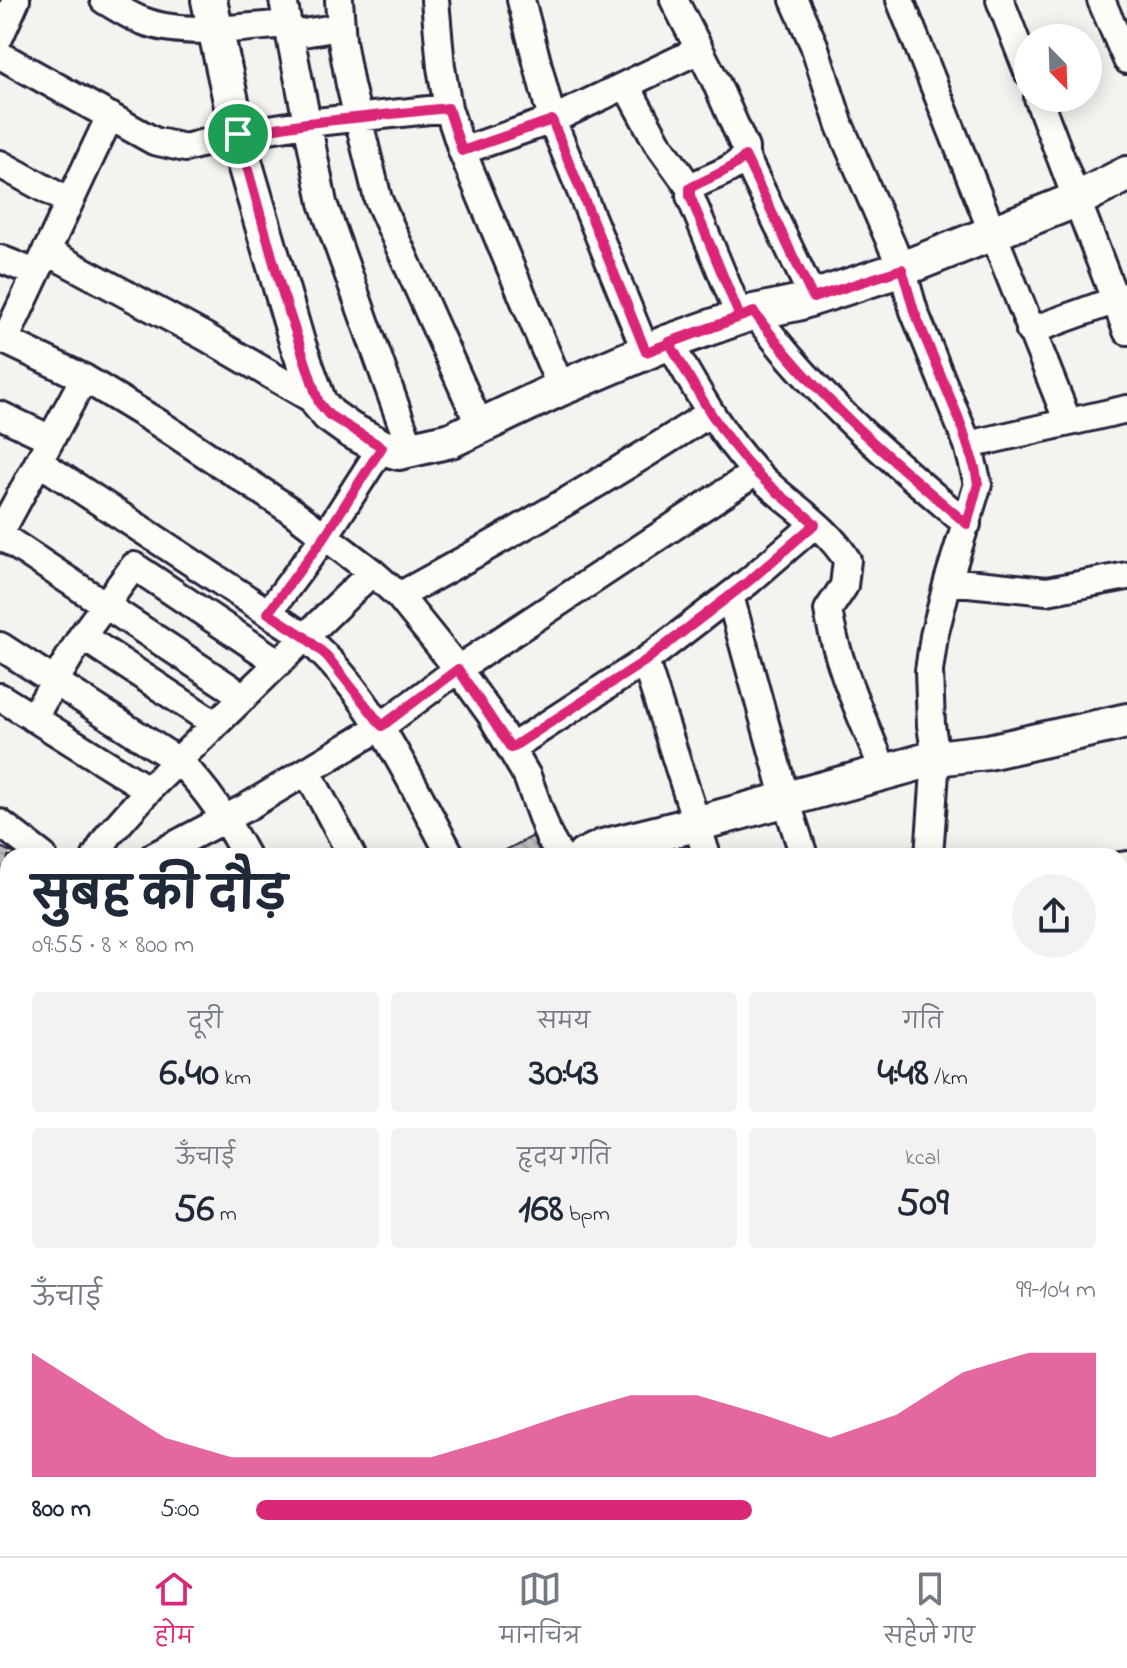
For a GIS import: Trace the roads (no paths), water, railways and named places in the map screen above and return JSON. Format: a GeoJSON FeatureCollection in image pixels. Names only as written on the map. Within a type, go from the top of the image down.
{"type":"FeatureCollection","features":[{"type":"Feature","properties":{"kind":"street"},"geometry":{"type":"LineString","coordinates":[[0,36],[16,0]]}},
{"type":"Feature","properties":{"kind":"street"},"geometry":{"type":"LineString","coordinates":[[339,0],[358,118],[378,199],[480,426]]}},
{"type":"Feature","properties":{"kind":"street"},"geometry":{"type":"LineString","coordinates":[[435,0],[448,108],[462,151],[561,388]]}},
{"type":"Feature","properties":{"kind":"street"},"geometry":{"type":"LineString","coordinates":[[521,0],[552,120],[658,347],[756,472],[839,546],[847,560],[844,586],[828,610],[851,686],[885,774]]}},
{"type":"Feature","properties":{"kind":"street"},"geometry":{"type":"LineString","coordinates":[[674,0],[740,135],[745,156],[813,298]]}},
{"type":"Feature","properties":{"kind":"street"},"geometry":{"type":"LineString","coordinates":[[794,0],[814,45],[846,140],[902,269],[914,311],[968,445],[978,484],[948,581],[929,671],[936,758],[930,848]]}},
{"type":"Feature","properties":{"kind":"street"},"geometry":{"type":"LineString","coordinates":[[900,0],[990,233],[1068,422]]}},
{"type":"Feature","properties":{"kind":"street"},"geometry":{"type":"LineString","coordinates":[[1000,0],[1014,36]]}},
{"type":"Feature","properties":{"kind":"street"},"geometry":{"type":"LineString","coordinates":[[1101,0],[1127,60]]}},
{"type":"Feature","properties":{"kind":"street"},"geometry":{"type":"LineString","coordinates":[[113,3],[143,22],[181,28],[212,15],[341,27]]}},
{"type":"Feature","properties":{"kind":"street"},"geometry":{"type":"LineString","coordinates":[[212,15],[238,134],[280,285],[319,403]]}},
{"type":"Feature","properties":{"kind":"street"},"geometry":{"type":"LineString","coordinates":[[287,20],[323,203],[397,448]]}},
{"type":"Feature","properties":{"kind":"street"},"geometry":{"type":"LineString","coordinates":[[462,151],[552,120],[699,50]]}},
{"type":"Feature","properties":{"kind":"street"},"geometry":{"type":"LineString","coordinates":[[0,55],[168,146],[185,148],[238,134],[307,123],[448,108]]}},
{"type":"Feature","properties":{"kind":"street"},"geometry":{"type":"LineString","coordinates":[[626,85],[657,142],[690,188],[692,203],[747,314],[830,401],[967,524]]}},
{"type":"Feature","properties":{"kind":"street"},"geometry":{"type":"LineString","coordinates":[[1044,112],[1122,298],[1127,331]]}},
{"type":"Feature","properties":{"kind":"street"},"geometry":{"type":"LineString","coordinates":[[110,116],[2,339],[84,378],[160,424],[325,536],[399,596],[458,669],[511,748],[527,776],[555,848]]}},
{"type":"Feature","properties":{"kind":"street"},"geometry":{"type":"LineString","coordinates":[[690,188],[738,164],[745,156]]}},
{"type":"Feature","properties":{"kind":"street"},"geometry":{"type":"LineString","coordinates":[[0,164],[69,202]]}},
{"type":"Feature","properties":{"kind":"street"},"geometry":{"type":"LineString","coordinates":[[0,259],[41,262],[204,336],[319,403],[329,415],[397,448],[451,440],[658,347],[747,314],[813,298],[902,269],[1078,199],[1127,174]]}},
{"type":"Feature","properties":{"kind":"street"},"geometry":{"type":"LineString","coordinates":[[1030,331],[1122,298]]}},
{"type":"Feature","properties":{"kind":"street"},"geometry":{"type":"LineString","coordinates":[[84,378],[45,450],[7,503],[0,534],[244,697]]}},
{"type":"Feature","properties":{"kind":"street"},"geometry":{"type":"LineString","coordinates":[[968,445],[1127,409]]}},
{"type":"Feature","properties":{"kind":"street"},"geometry":{"type":"LineString","coordinates":[[399,596],[531,524],[710,413]]}},
{"type":"Feature","properties":{"kind":"street"},"geometry":{"type":"LineString","coordinates":[[0,415],[305,637],[345,676],[382,726],[447,848]]}},
{"type":"Feature","properties":{"kind":"street"},"geometry":{"type":"LineString","coordinates":[[268,613],[325,536],[397,448]]}},
{"type":"Feature","properties":{"kind":"street"},"geometry":{"type":"LineString","coordinates":[[169,848],[382,726],[458,669],[756,472]]}},
{"type":"Feature","properties":{"kind":"street"},"geometry":{"type":"LineString","coordinates":[[511,748],[645,661],[730,596],[815,524]]}},
{"type":"Feature","properties":{"kind":"street"},"geometry":{"type":"LineString","coordinates":[[33,718],[82,636],[134,566],[279,663]]}},
{"type":"Feature","properties":{"kind":"street"},"geometry":{"type":"LineString","coordinates":[[101,848],[149,790],[372,572]]}},
{"type":"Feature","properties":{"kind":"street"},"geometry":{"type":"LineString","coordinates":[[948,581],[1047,591],[1127,576]]}},
{"type":"Feature","properties":{"kind":"street"},"geometry":{"type":"LineString","coordinates":[[730,596],[801,848]]}},
{"type":"Feature","properties":{"kind":"street"},"geometry":{"type":"LineString","coordinates":[[82,636],[215,724]]}},
{"type":"Feature","properties":{"kind":"street"},"geometry":{"type":"LineString","coordinates":[[0,646],[178,761],[194,776],[225,818],[242,848]]}},
{"type":"Feature","properties":{"kind":"street"},"geometry":{"type":"LineString","coordinates":[[645,661],[702,840]]}},
{"type":"Feature","properties":{"kind":"street"},"geometry":{"type":"LineString","coordinates":[[0,697],[149,790]]}},
{"type":"Feature","properties":{"kind":"street"},"geometry":{"type":"LineString","coordinates":[[601,848],[702,840],[786,800],[936,758],[988,752],[1127,721]]}},
{"type":"Feature","properties":{"kind":"street"},"geometry":{"type":"LineString","coordinates":[[307,771],[348,848]]}},
{"type":"Feature","properties":{"kind":"street"},"geometry":{"type":"LineString","coordinates":[[0,823],[33,848]]}}]}
